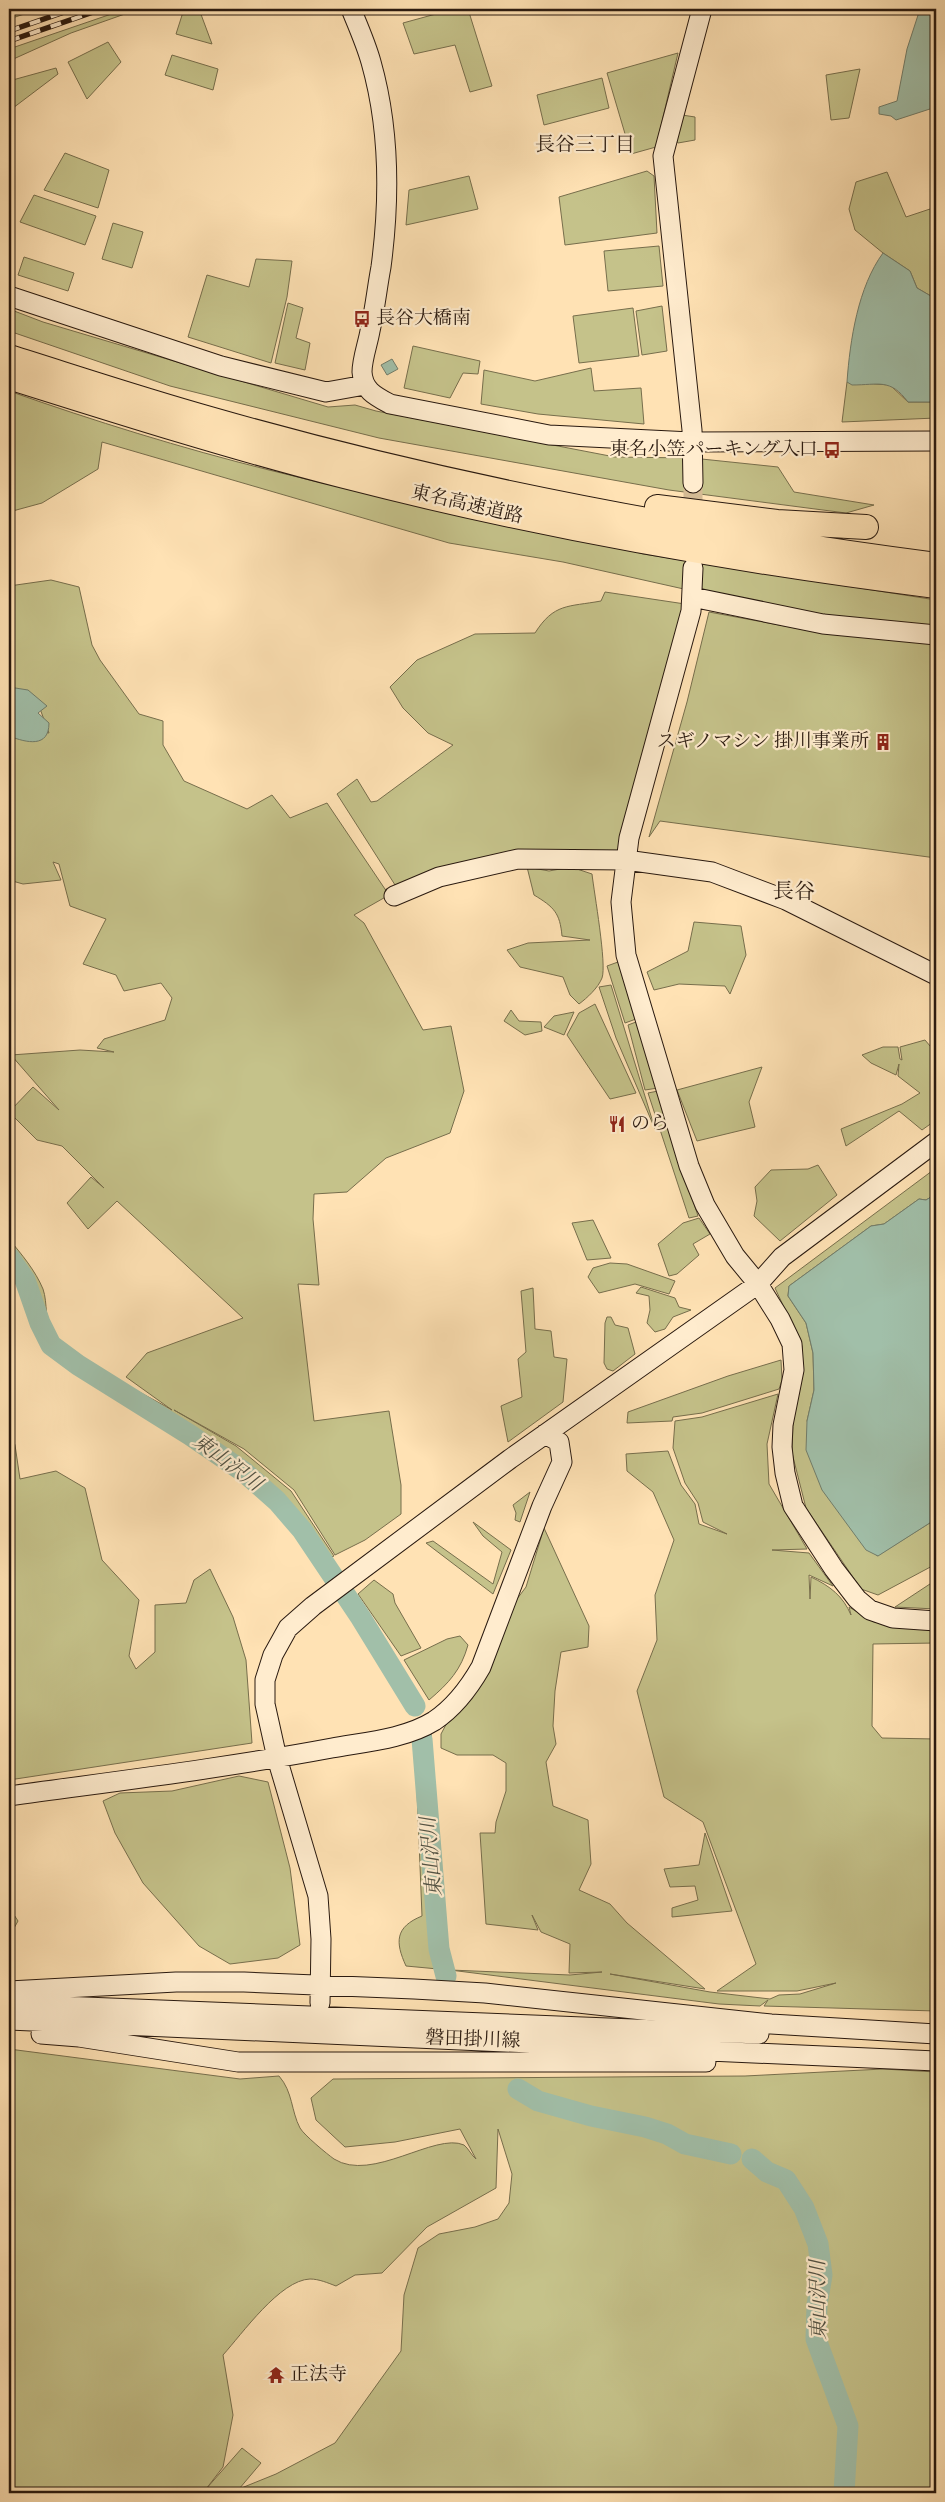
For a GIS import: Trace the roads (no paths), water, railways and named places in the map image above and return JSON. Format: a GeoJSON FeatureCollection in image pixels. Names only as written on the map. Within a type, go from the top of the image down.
{"type":"FeatureCollection","features":[{"type":"Feature","properties":{"kind":"highway","name":"東名高速道路"},"geometry":{"type":"LineString","coordinates":[[9,357],[211,420],[425,474],[646,520],[754,540],[936,565]]}},
{"type":"Feature","properties":{"kind":"highway","name":"東名高速道路"},"geometry":{"type":"LineString","coordinates":[[9,377],[211,441],[451,502],[548,524],[743,558],[936,586]]}},
{"type":"Feature","properties":{"kind":"highway"},"geometry":{"type":"LineString","coordinates":[[425,474],[777,522],[866,527]]}},
{"type":"Feature","properties":{"kind":"street"},"geometry":{"type":"LineString","coordinates":[[351,9],[371,62],[385,140],[387,180],[386,231],[362,371],[365,385],[371,394],[390,404],[549,435],[691,442],[936,441]]}},
{"type":"Feature","properties":{"kind":"street"},"geometry":{"type":"LineString","coordinates":[[693,483],[691,442],[663,156],[702,9]]}},
{"type":"Feature","properties":{"kind":"street"},"geometry":{"type":"LineString","coordinates":[[9,296],[221,366],[259,376],[326,392],[365,385]]}},
{"type":"Feature","properties":{"kind":"street"},"geometry":{"type":"LineString","coordinates":[[694,568],[691,611],[634,813],[621,902],[626,955],[689,1166],[705,1205],[735,1256],[758,1284],[780,1318],[792,1344],[794,1370],[783,1425],[782,1447],[785,1473],[793,1506],[834,1570],[857,1599],[870,1610],[893,1618],[936,1621]]}},
{"type":"Feature","properties":{"kind":"street"},"geometry":{"type":"LineString","coordinates":[[692,596],[823,624],[936,635]]}},
{"type":"Feature","properties":{"kind":"street"},"geometry":{"type":"LineString","coordinates":[[394,896],[439,878],[518,859],[626,860],[712,872],[741,881],[786,900],[936,975]]}},
{"type":"Feature","properties":{"kind":"street"},"geometry":{"type":"LineString","coordinates":[[321,1994],[321,1939],[318,1896],[277,1758],[265,1704],[265,1680],[272,1655],[288,1628],[313,1606],[545,1434],[758,1284],[782,1257],[936,1142]]}},
{"type":"Feature","properties":{"kind":"street"},"geometry":{"type":"LineString","coordinates":[[9,1796],[277,1758],[410,1732],[434,1721],[453,1705],[469,1687],[480,1667],[542,1506],[562,1462],[559,1442],[545,1434]]}},
{"type":"Feature","properties":{"kind":"street"},"geometry":{"type":"LineString","coordinates":[[9,1991],[176,1982],[244,1982],[321,1994],[485,1993],[770,2024],[936,2034]]}},
{"type":"Feature","properties":{"kind":"street","name":"磐田掛川線"},"geometry":{"type":"LineString","coordinates":[[9,2004],[936,2042]]}},
{"type":"Feature","properties":{"kind":"street","name":"磐田掛川線"},"geometry":{"type":"LineString","coordinates":[[9,2020],[936,2060]]}},
{"type":"Feature","properties":{"kind":"street"},"geometry":{"type":"LineString","coordinates":[[9,2031],[79,2037],[238,2062],[585,2064],[793,2062],[880,2058]]}},
{"type":"Feature","properties":{"kind":"waterway","name":"東山沢川"},"geometry":{"type":"LineString","coordinates":[[9,1257],[25,1280],[40,1323],[51,1345],[78,1365],[190,1435],[244,1472],[277,1501],[302,1530],[361,1618],[415,1706]]}},
{"type":"Feature","properties":{"kind":"waterway","name":"東山沢川"},"geometry":{"type":"LineString","coordinates":[[422,1739],[439,1949],[446,1976]]}},
{"type":"Feature","properties":{"kind":"waterway","name":"東山沢川"},"geometry":{"type":"LineString","coordinates":[[518,2089],[538,2101],[591,2116],[645,2127],[667,2134],[685,2144],[731,2154]]}},
{"type":"Feature","properties":{"kind":"waterway","name":"東山沢川"},"geometry":{"type":"LineString","coordinates":[[752,2159],[767,2172],[786,2180],[804,2208],[818,2244],[822,2275],[817,2305],[816,2339],[848,2426],[844,2493]]}},
{"type":"Feature","properties":{"kind":"tunnel"},"geometry":{"type":"LineString","coordinates":[[693,483],[693,525]]}},
{"type":"Feature","properties":{"kind":"railway"},"geometry":{"type":"LineString","coordinates":[[9,31],[73,9]]}},
{"type":"Feature","properties":{"kind":"railway"},"geometry":{"type":"LineString","coordinates":[[9,41],[102,9]]}},
{"type":"Feature","properties":{"kind":"place","name":"長谷大橋南"},"geometry":{"type":"Point","coordinates":[362,319]}},
{"type":"Feature","properties":{"kind":"place","name":"東名小笠パーキング入口"},"geometry":{"type":"Point","coordinates":[832,450]}},
{"type":"Feature","properties":{"kind":"place","name":"スギノマシン 掛川事業所"},"geometry":{"type":"Point","coordinates":[883,742]}},
{"type":"Feature","properties":{"kind":"place","name":"のら"},"geometry":{"type":"Point","coordinates":[617,1124]}},
{"type":"Feature","properties":{"kind":"place","name":"正法寺"},"geometry":{"type":"Point","coordinates":[276,2375]}},
{"type":"Feature","properties":{"kind":"district","name":"長谷三丁目"},"geometry":{"type":"Point","coordinates":[585,145]}},
{"type":"Feature","properties":{"kind":"district","name":"長谷"},"geometry":{"type":"Point","coordinates":[794,892]}}]}
